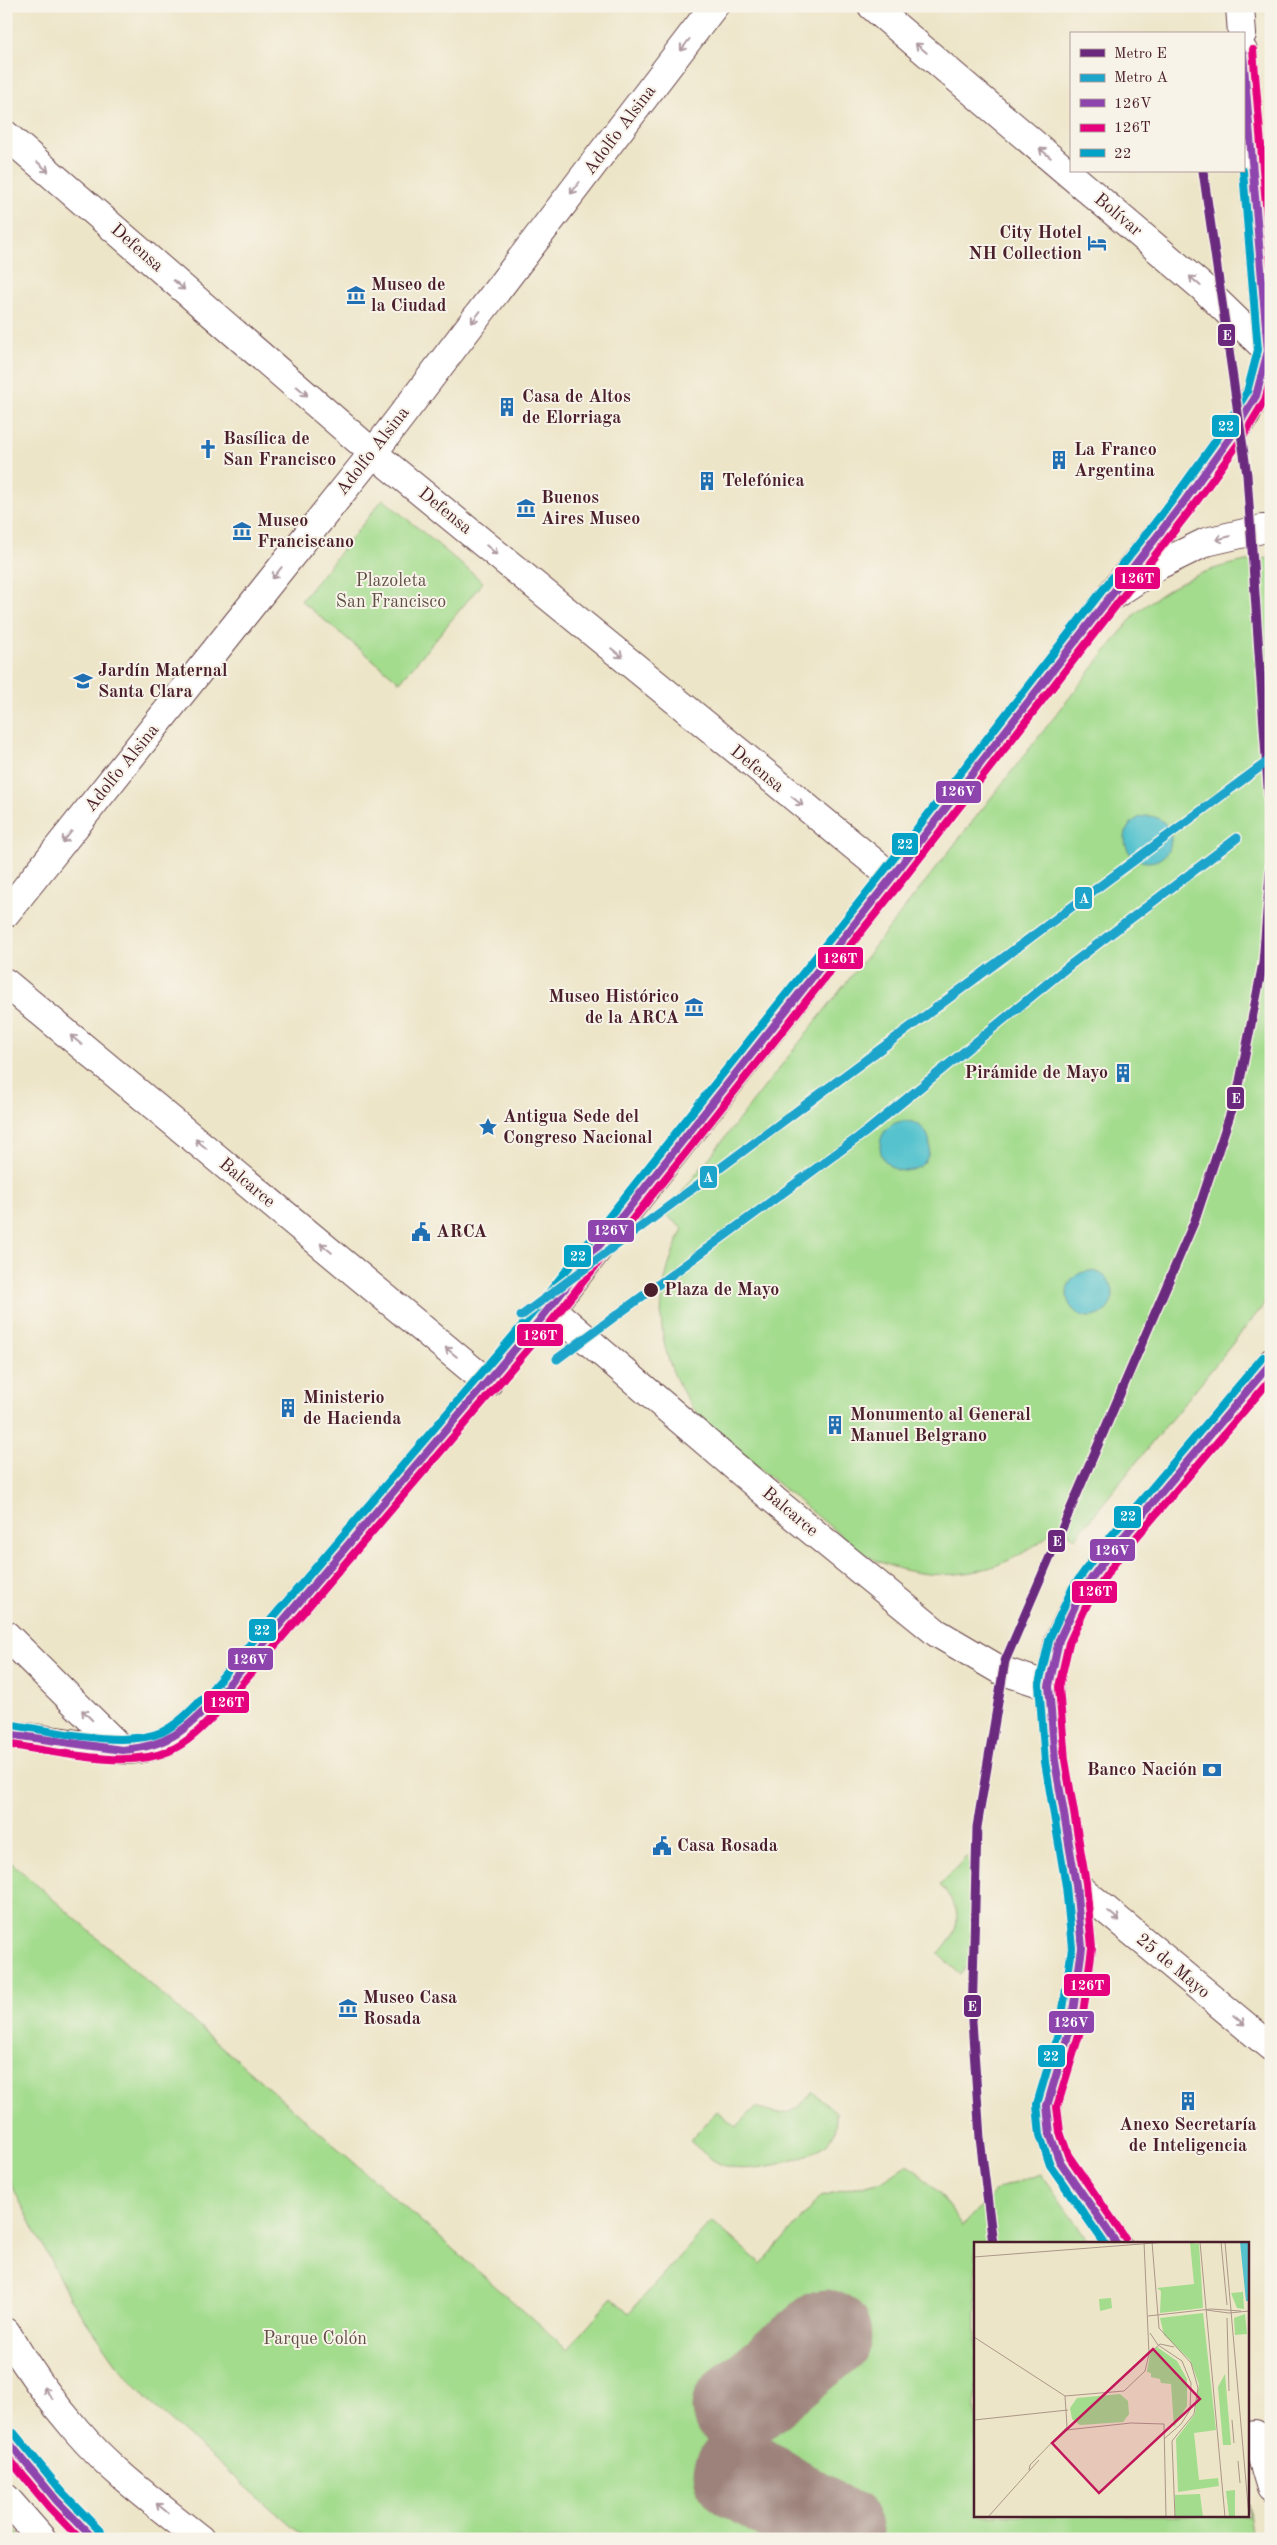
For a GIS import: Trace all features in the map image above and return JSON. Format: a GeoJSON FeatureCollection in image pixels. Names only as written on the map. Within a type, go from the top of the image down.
{"type":"FeatureCollection","features":[{"type":"Feature","properties":{"kind":"street","name":"Adolfo Alsina"},"geometry":{"type":"LineString","coordinates":[[6,913],[373,453],[714,6]]}},
{"type":"Feature","properties":{"kind":"street","name":"Bolívar"},"geometry":{"type":"LineString","coordinates":[[872,6],[1201,286],[1270,353]]}},
{"type":"Feature","properties":{"kind":"street"},"geometry":{"type":"LineString","coordinates":[[1240,6],[1242,32]]}},
{"type":"Feature","properties":{"kind":"street"},"geometry":{"type":"LineString","coordinates":[[6,1734],[122,1750],[141,1749],[162,1745],[185,1730],[211,1704],[488,1383],[550,1308],[892,877],[1183,503],[1246,415],[1260,386],[1270,353],[1244,62]]}},
{"type":"Feature","properties":{"kind":"street","name":"Defensa"},"geometry":{"type":"LineString","coordinates":[[6,135],[373,453],[892,877]]}},
{"type":"Feature","properties":{"kind":"street"},"geometry":{"type":"LineString","coordinates":[[1108,598],[1159,565],[1206,542],[1262,529],[1271,529]]}},
{"type":"Feature","properties":{"kind":"street","name":"Balcarce"},"geometry":{"type":"LineString","coordinates":[[6,983],[488,1383]]}},
{"type":"Feature","properties":{"kind":"street","name":"Balcarce"},"geometry":{"type":"LineString","coordinates":[[550,1308],[767,1494],[937,1633],[1000,1670],[1049,1686]]}},
{"type":"Feature","properties":{"kind":"street"},"geometry":{"type":"LineString","coordinates":[[1116,2242],[1076,2187],[1056,2152],[1050,2134],[1047,2106],[1071,2024],[1079,1980],[1082,1948],[1076,1885],[1055,1762],[1049,1686],[1059,1640],[1081,1593],[1109,1554],[1271,1363]]}},
{"type":"Feature","properties":{"kind":"street"},"geometry":{"type":"LineString","coordinates":[[6,1635],[122,1750]]}},
{"type":"Feature","properties":{"kind":"street","name":"25 de Mayo"},"geometry":{"type":"LineString","coordinates":[[1076,1885],[1271,2047]]}},
{"type":"Feature","properties":{"kind":"street"},"geometry":{"type":"LineString","coordinates":[[6,2332],[18,2352],[77,2432],[119,2472],[200,2539]]}},
{"type":"Feature","properties":{"kind":"street"},"geometry":{"type":"LineString","coordinates":[[1258,2434],[1271,2488]]}},
{"type":"Feature","properties":{"kind":"street"},"geometry":{"type":"LineString","coordinates":[[6,2498],[42,2539]]}},
{"type":"Feature","properties":{"kind":"green space","name":"Plazoleta San Francisco"},"geometry":{"type":"Polygon","coordinates":[[[383,499],[483,582],[400,682],[301,601],[383,499]]]}},
{"type":"Feature","properties":{"kind":"green space","name":"Plaza de Mayo"},"geometry":{"type":"Polygon","coordinates":[[[1271,558],[1271,1296],[1075,1538],[1059,1525],[1020,1555],[998,1565],[975,1571],[951,1574],[928,1574],[904,1570],[880,1562],[854,1546],[706,1425],[689,1402],[676,1378],[667,1355],[662,1331],[661,1307],[665,1282],[672,1256],[683,1229],[665,1214],[1135,614],[1166,591],[1198,575],[1233,564],[1271,558]]]}},
{"type":"Feature","properties":{"kind":"green space"},"geometry":{"type":"Polygon","coordinates":[[[967,1856],[972,1877],[978,1932],[975,1953],[961,1975],[938,1954],[952,1936],[957,1920],[953,1904],[940,1885],[967,1856]]]}},
{"type":"Feature","properties":{"kind":"green space","name":"Parque Colón"},"geometry":{"type":"Polygon","coordinates":[[[6,1858],[567,2349],[612,2298],[629,2313],[712,2221],[761,2264],[821,2196],[882,2181],[906,2165],[930,2184],[963,2226],[997,2189],[1040,2173],[1089,2242],[974,2242],[974,2518],[1250,2518],[1253,2539],[306,2539],[147,2400],[116,2364],[69,2297],[6,2174],[6,1858]]]}},
{"type":"Feature","properties":{"kind":"green space"},"geometry":{"type":"Polygon","coordinates":[[[813,2092],[836,2112],[836,2122],[831,2139],[813,2153],[770,2166],[742,2169],[732,2168],[715,2161],[690,2141],[717,2111],[736,2127],[756,2107],[781,2114],[800,2105],[813,2092]]]}},
{"type":"Feature","properties":{"kind":"green space"},"geometry":{"type":"Polygon","coordinates":[[[6,2518],[23,2539],[6,2539],[6,2518]]]}},
{"type":"Feature","properties":{"kind":"water"},"geometry":{"type":"Polygon","coordinates":[[[1153,816],[1165,822],[1170,830],[1170,848],[1165,856],[1157,861],[1143,862],[1131,856],[1126,848],[1125,834],[1131,822],[1139,817],[1153,816]]]}},
{"type":"Feature","properties":{"kind":"water"},"geometry":{"type":"Polygon","coordinates":[[[900,1121],[910,1121],[923,1128],[930,1141],[930,1151],[923,1164],[910,1171],[900,1171],[891,1167],[884,1160],[880,1151],[880,1141],[884,1132],[891,1125],[900,1121]]]}},
{"type":"Feature","properties":{"kind":"water"},"geometry":{"type":"Polygon","coordinates":[[[1090,1271],[1103,1275],[1109,1281],[1113,1294],[1109,1307],[1103,1313],[1090,1317],[1077,1313],[1071,1307],[1067,1294],[1071,1281],[1077,1275],[1090,1271]]]}},
{"type":"Feature","properties":{"kind":"taxiway"},"geometry":{"type":"LineString","coordinates":[[737,2408],[826,2335]]}},
{"type":"Feature","properties":{"kind":"taxiway"},"geometry":{"type":"LineString","coordinates":[[739,2473],[838,2533]]}},
{"type":"Feature","properties":{"kind":"metro line","name":"E"},"geometry":{"type":"LineString","coordinates":[[1203,172],[1247,475],[1271,831]]}},
{"type":"Feature","properties":{"kind":"metro line","name":"A"},"geometry":{"type":"LineString","coordinates":[[521,1316],[1271,759]]}},
{"type":"Feature","properties":{"kind":"metro line","name":"A"},"geometry":{"type":"LineString","coordinates":[[557,1359],[867,1131],[1070,965],[1237,838]]}},
{"type":"Feature","properties":{"kind":"metro line","name":"E"},"geometry":{"type":"LineString","coordinates":[[993,2242],[980,2138],[972,2021],[977,1827],[1005,1661],[1195,1220],[1238,1091],[1263,963],[1271,862]]}},
{"type":"Feature","properties":{"kind":"transit line","name":"126T"},"geometry":{"type":"LineString","coordinates":[[1253,50],[1271,264]]}},
{"type":"Feature","properties":{"kind":"transit line","name":"126V"},"geometry":{"type":"LineString","coordinates":[[6,1734],[122,1750],[138,1748],[152,1745],[176,1734],[218,1697],[539,1321],[892,877],[1183,503],[1232,435],[1256,396],[1268,351],[1244,66]]}},
{"type":"Feature","properties":{"kind":"transit line","name":"22"},"geometry":{"type":"LineString","coordinates":[[7,1724],[64,1734],[108,1739],[146,1737],[162,1732],[176,1724],[211,1690],[531,1315],[884,871],[1175,497],[1224,429],[1247,392],[1258,350],[1243,172]]}},
{"type":"Feature","properties":{"kind":"transit line","name":"126T"},"geometry":{"type":"LineString","coordinates":[[6,1744],[111,1759],[132,1759],[152,1756],[169,1751],[185,1742],[225,1704],[547,1327],[900,883],[1191,509],[1241,440],[1265,400],[1271,379]]}},
{"type":"Feature","properties":{"kind":"transit line","name":"22"},"geometry":{"type":"LineString","coordinates":[[1104,2242],[1050,2165],[1040,2135],[1037,2104],[1061,2023],[1072,1948],[1066,1886],[1045,1762],[1039,1684],[1050,1637],[1073,1587],[1101,1548],[1263,1357]]}},
{"type":"Feature","properties":{"kind":"transit line","name":"126V"},"geometry":{"type":"LineString","coordinates":[[1116,2242],[1059,2160],[1050,2134],[1047,2106],[1071,2025],[1082,1948],[1076,1885],[1055,1761],[1049,1686],[1059,1640],[1081,1593],[1109,1554],[1271,1363]]}},
{"type":"Feature","properties":{"kind":"transit line","name":"126T"},"geometry":{"type":"LineString","coordinates":[[1125,2238],[1068,2155],[1060,2132],[1057,2107],[1081,2028],[1092,1948],[1086,1883],[1065,1760],[1059,1687],[1069,1643],[1090,1598],[1117,1560],[1271,1379]]}},
{"type":"Feature","properties":{"kind":"transit line","name":"22"},"geometry":{"type":"LineString","coordinates":[[14,2433],[64,2494],[101,2532]]}},
{"type":"Feature","properties":{"kind":"transit line","name":"126V"},"geometry":{"type":"LineString","coordinates":[[6,2439],[57,2501],[94,2539]]}},
{"type":"Feature","properties":{"kind":"transit line","name":"126T"},"geometry":{"type":"LineString","coordinates":[[6,2455],[49,2507],[80,2539]]}},
{"type":"Feature","properties":{"kind":"place","name":"City Hotel NH Collection"},"geometry":{"type":"Point","coordinates":[1097,243]}},
{"type":"Feature","properties":{"kind":"place","name":"Museo de la Ciudad"},"geometry":{"type":"Point","coordinates":[356,295]}},
{"type":"Feature","properties":{"kind":"place","name":"Casa de Altos de Elorriaga"},"geometry":{"type":"Point","coordinates":[507,407]}},
{"type":"Feature","properties":{"kind":"place","name":"Basílica de San Francisco"},"geometry":{"type":"Point","coordinates":[208,449]}},
{"type":"Feature","properties":{"kind":"place","name":"La Franco Argentina"},"geometry":{"type":"Point","coordinates":[1059,460]}},
{"type":"Feature","properties":{"kind":"place","name":"Telefónica"},"geometry":{"type":"Point","coordinates":[707,481]}},
{"type":"Feature","properties":{"kind":"place","name":"Buenos Aires Museo"},"geometry":{"type":"Point","coordinates":[526,508]}},
{"type":"Feature","properties":{"kind":"place","name":"Museo Franciscano"},"geometry":{"type":"Point","coordinates":[242,531]}},
{"type":"Feature","properties":{"kind":"place","name":"Jardín Maternal Santa Clara"},"geometry":{"type":"Point","coordinates":[83,681]}},
{"type":"Feature","properties":{"kind":"place","name":"Museo Histórico de la ARCA"},"geometry":{"type":"Point","coordinates":[694,1007]}},
{"type":"Feature","properties":{"kind":"place","name":"Pirámide de Mayo"},"geometry":{"type":"Point","coordinates":[1123,1073]}},
{"type":"Feature","properties":{"kind":"place","name":"Antigua Sede del Congreso Nacional"},"geometry":{"type":"Point","coordinates":[488,1127]}},
{"type":"Feature","properties":{"kind":"place","name":"ARCA"},"geometry":{"type":"Point","coordinates":[421,1232]}},
{"type":"Feature","properties":{"kind":"place","name":"Plaza de Mayo"},"geometry":{"type":"Point","coordinates":[651,1290]}},
{"type":"Feature","properties":{"kind":"place","name":"Ministerio de Hacienda"},"geometry":{"type":"Point","coordinates":[288,1408]}},
{"type":"Feature","properties":{"kind":"place","name":"Monumento al General Manuel Belgrano"},"geometry":{"type":"Point","coordinates":[835,1425]}},
{"type":"Feature","properties":{"kind":"place","name":"Banco Nación"},"geometry":{"type":"Point","coordinates":[1212,1770]}},
{"type":"Feature","properties":{"kind":"place","name":"Casa Rosada"},"geometry":{"type":"Point","coordinates":[662,1846]}},
{"type":"Feature","properties":{"kind":"place","name":"Museo Casa Rosada"},"geometry":{"type":"Point","coordinates":[348,2008]}},
{"type":"Feature","properties":{"kind":"place","name":"Anexo Secretaría de Inteligencia"},"geometry":{"type":"Point","coordinates":[1188,2101]}}]}
